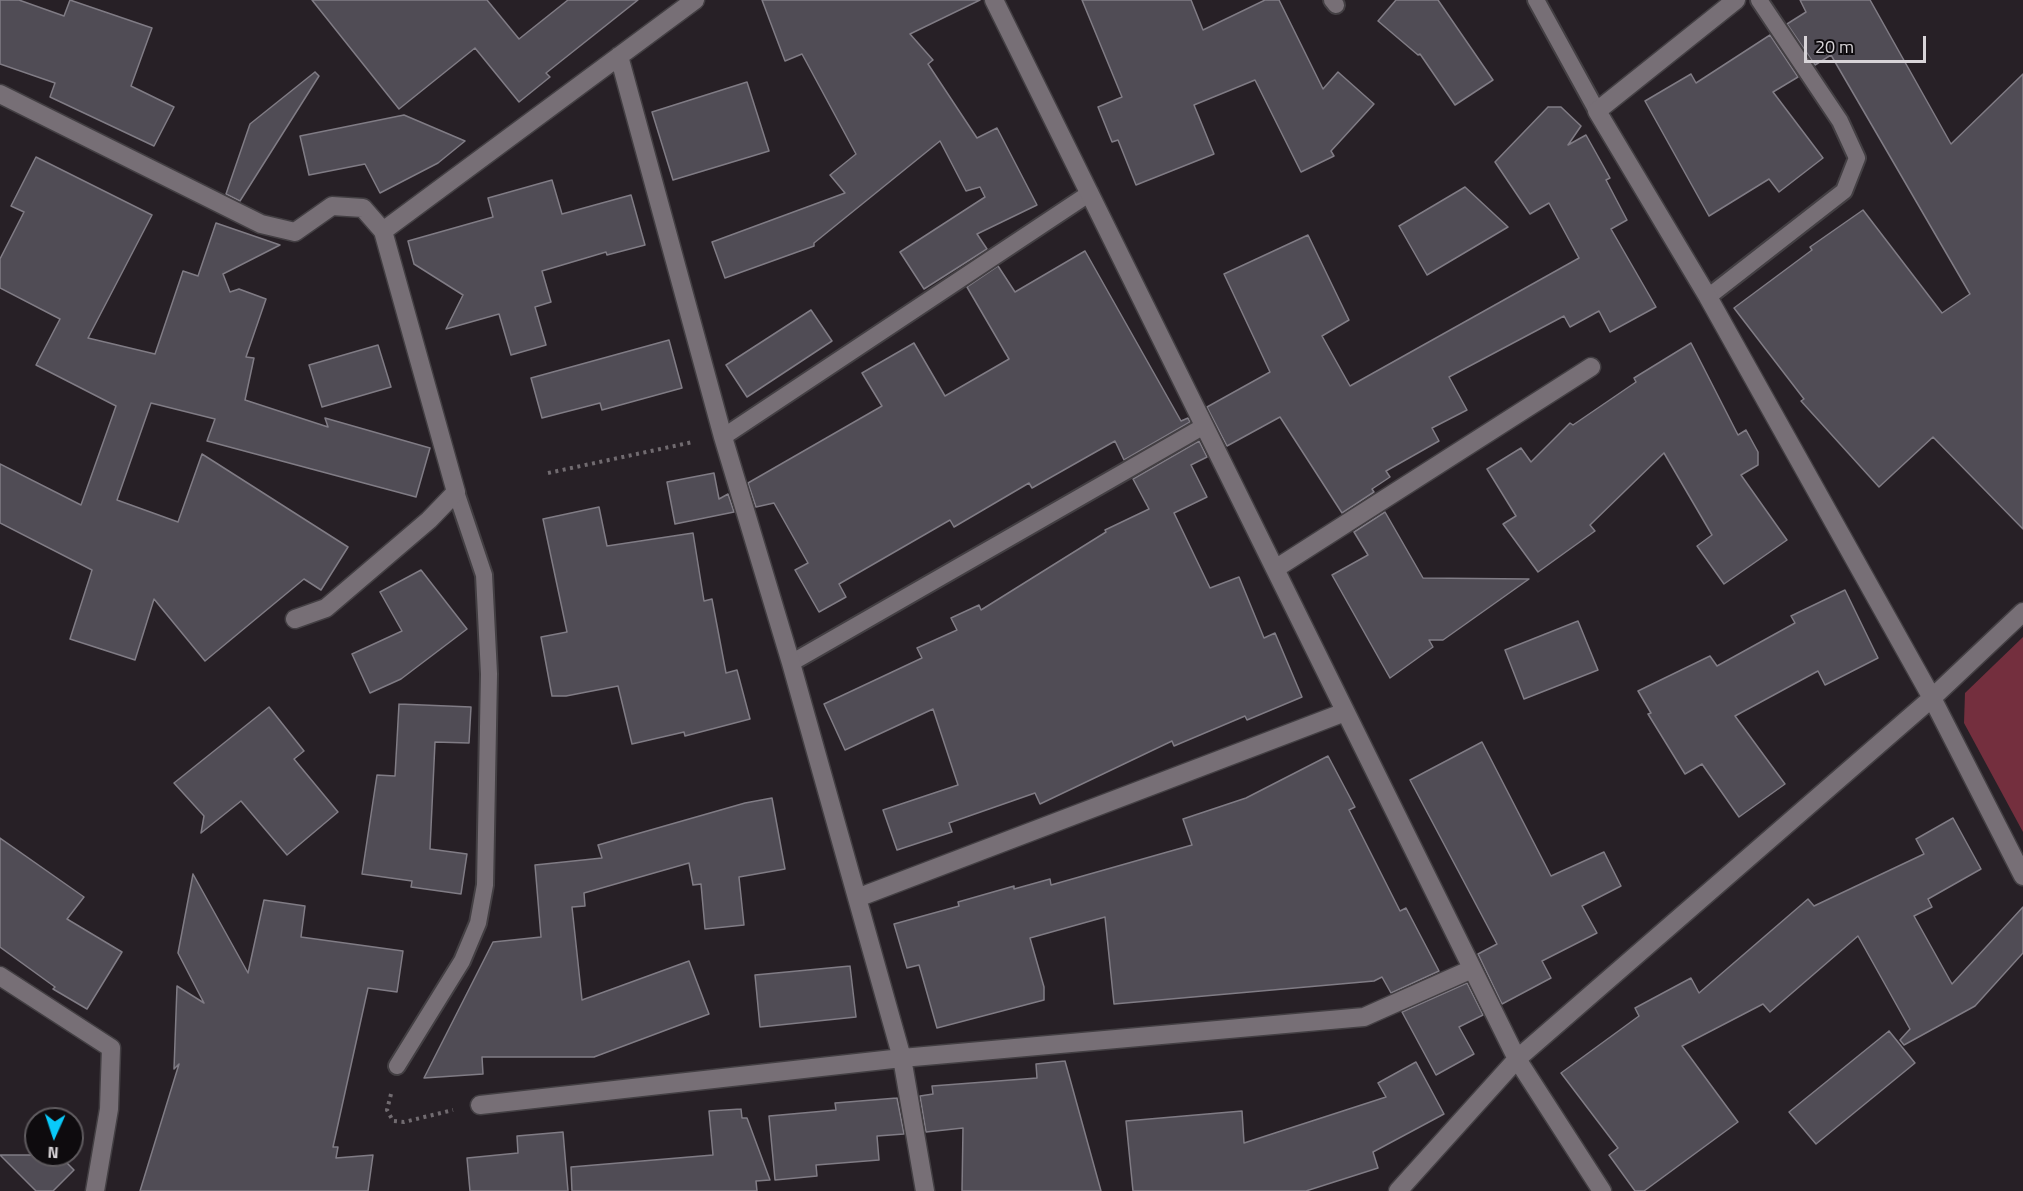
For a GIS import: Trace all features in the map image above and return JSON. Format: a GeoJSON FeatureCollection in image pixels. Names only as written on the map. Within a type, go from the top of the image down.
{"type":"FeatureCollection","features":[{"type":"Feature","properties":{"kind":"street"},"geometry":{"type":"LineString","coordinates":[[383,231],[695,0]]}},
{"type":"Feature","properties":{"kind":"street"},"geometry":{"type":"LineString","coordinates":[[994,0],[1516,1059],[1602,1191]]}},
{"type":"Feature","properties":{"kind":"street"},"geometry":{"type":"LineString","coordinates":[[1736,0],[1597,111],[1708,297],[1932,698],[2023,876]]}},
{"type":"Feature","properties":{"kind":"street"},"geometry":{"type":"LineString","coordinates":[[619,56],[723,436],[791,663],[902,1058],[925,1191]]}},
{"type":"Feature","properties":{"kind":"street"},"geometry":{"type":"LineString","coordinates":[[0,94],[261,224],[295,232],[332,206],[363,208],[383,231],[456,492],[429,520],[326,608],[295,619]]}},
{"type":"Feature","properties":{"kind":"street"},"geometry":{"type":"LineString","coordinates":[[1275,568],[1591,367]]}},
{"type":"Feature","properties":{"kind":"street"},"geometry":{"type":"LineString","coordinates":[[1398,1191],[1516,1059],[1932,698],[2023,612]]}},
{"type":"Feature","properties":{"kind":"street"},"geometry":{"type":"LineString","coordinates":[[857,898],[1345,712]]}},
{"type":"Feature","properties":{"kind":"street"},"geometry":{"type":"LineString","coordinates":[[480,1105],[902,1058],[1364,1017],[1472,969]]}},
{"type":"Feature","properties":{"kind":"street"},"geometry":{"type":"LineString","coordinates":[[0,976],[111,1048],[109,1109],[95,1191]]}},
{"type":"Feature","properties":{"kind":"lane"},"geometry":{"type":"LineString","coordinates":[[1536,0],[1597,111]]}},
{"type":"Feature","properties":{"kind":"lane"},"geometry":{"type":"LineString","coordinates":[[1708,297],[1844,191],[1857,158],[1840,121],[1759,0]]}},
{"type":"Feature","properties":{"kind":"lane"},"geometry":{"type":"LineString","coordinates":[[723,436],[1090,193]]}},
{"type":"Feature","properties":{"kind":"lane"},"geometry":{"type":"LineString","coordinates":[[791,663],[1204,426]]}},
{"type":"Feature","properties":{"kind":"lane"},"geometry":{"type":"LineString","coordinates":[[397,1066],[462,961],[478,924],[485,885],[489,674],[484,575],[456,492]]}},
{"type":"Feature","properties":{"kind":"path"},"geometry":{"type":"LineString","coordinates":[[548,474],[723,436]]}},
{"type":"Feature","properties":{"kind":"path"},"geometry":{"type":"LineString","coordinates":[[397,1066],[387,1110],[393,1121],[404,1122],[480,1105]]}},
{"type":"Feature","properties":{"kind":"shaded area"},"geometry":{"type":"Polygon","coordinates":[[[2023,637],[2023,832],[1964,723],[1965,693],[2023,637]]]}},
{"type":"Feature","properties":{"kind":"building"},"geometry":{"type":"Polygon","coordinates":[[[0,0],[19,0],[64,16],[70,0],[152,28],[131,86],[174,107],[154,146],[50,97],[55,83],[0,64],[0,0]]]}},
{"type":"Feature","properties":{"kind":"building"},"geometry":{"type":"Polygon","coordinates":[[[312,0],[487,0],[519,39],[568,0],[638,0],[546,73],[550,77],[519,102],[475,48],[399,109],[312,0]]]}},
{"type":"Feature","properties":{"kind":"building"},"geometry":{"type":"Polygon","coordinates":[[[762,0],[980,0],[910,34],[933,60],[928,64],[977,138],[997,128],[1037,205],[977,234],[987,249],[924,289],[900,252],[985,197],[980,187],[966,191],[940,141],[814,243],[814,246],[725,278],[712,242],[845,193],[830,175],[856,154],[802,54],[785,61],[762,0]]]}},
{"type":"Feature","properties":{"kind":"building"},"geometry":{"type":"Polygon","coordinates":[[[1082,0],[1191,0],[1203,30],[1265,0],[1279,0],[1323,89],[1338,72],[1374,104],[1331,151],[1334,156],[1301,172],[1255,80],[1194,105],[1214,154],[1136,185],[1118,140],[1112,142],[1098,107],[1122,97],[1082,0]]]}},
{"type":"Feature","properties":{"kind":"building"},"geometry":{"type":"Polygon","coordinates":[[[1396,0],[1438,0],[1493,80],[1455,105],[1420,54],[1418,55],[1378,21],[1396,0]]]}},
{"type":"Feature","properties":{"kind":"building"},"geometry":{"type":"Polygon","coordinates":[[[1800,0],[1870,0],[1951,144],[2023,74],[2023,529],[1933,437],[1879,487],[1801,401],[1804,399],[1734,308],[1812,250],[1810,247],[1863,210],[1942,313],[1970,294],[1831,55],[1815,65],[1787,24],[1806,12],[1800,0]]]}},
{"type":"Feature","properties":{"kind":"building"},"geometry":{"type":"Polygon","coordinates":[[[1770,35],[1798,77],[1773,92],[1823,158],[1779,192],[1769,179],[1709,216],[1645,101],[1691,74],[1696,83],[1770,35]]]}},
{"type":"Feature","properties":{"kind":"building"},"geometry":{"type":"Polygon","coordinates":[[[315,72],[319,76],[240,201],[226,194],[250,124],[315,72]]]}},
{"type":"Feature","properties":{"kind":"building"},"geometry":{"type":"Polygon","coordinates":[[[747,82],[769,151],[673,180],[652,112],[747,82]]]}},
{"type":"Feature","properties":{"kind":"building"},"geometry":{"type":"Polygon","coordinates":[[[1548,107],[1561,107],[1581,126],[1568,145],[1586,135],[1610,178],[1606,180],[1627,220],[1611,229],[1656,307],[1610,332],[1599,311],[1570,327],[1564,316],[1449,377],[1467,410],[1432,428],[1439,441],[1386,471],[1390,477],[1372,489],[1374,492],[1342,513],[1280,417],[1227,446],[1207,407],[1270,372],[1224,274],[1308,235],[1349,320],[1322,336],[1350,386],[1579,258],[1549,203],[1530,214],[1495,162],[1548,107]]]}},
{"type":"Feature","properties":{"kind":"building"},"geometry":{"type":"Polygon","coordinates":[[[404,115],[465,141],[438,163],[380,193],[365,164],[309,175],[300,136],[404,115]]]}},
{"type":"Feature","properties":{"kind":"building"},"geometry":{"type":"Polygon","coordinates":[[[36,157],[152,215],[88,338],[155,354],[183,271],[198,276],[216,223],[280,245],[223,274],[230,292],[239,289],[266,299],[246,357],[254,358],[245,400],[328,427],[325,418],[430,448],[416,497],[207,441],[215,419],[151,403],[117,500],[178,522],[202,454],[348,547],[321,590],[304,579],[205,661],[154,599],[135,660],[70,639],[92,570],[0,523],[0,464],[81,505],[116,406],[36,365],[60,319],[0,288],[0,259],[24,212],[11,206],[36,157]]]}},
{"type":"Feature","properties":{"kind":"building"},"geometry":{"type":"Polygon","coordinates":[[[552,180],[562,214],[631,195],[645,245],[607,255],[606,252],[542,271],[551,302],[535,307],[546,345],[511,355],[499,314],[446,329],[463,295],[414,264],[408,241],[493,217],[488,198],[552,180]]]}},
{"type":"Feature","properties":{"kind":"building"},"geometry":{"type":"Polygon","coordinates":[[[1465,187],[1508,227],[1427,275],[1399,226],[1465,187]]]}},
{"type":"Feature","properties":{"kind":"building"},"geometry":{"type":"Polygon","coordinates":[[[1085,251],[1181,421],[1188,418],[1190,422],[1124,460],[1115,441],[1032,488],[1029,483],[954,527],[950,520],[839,584],[846,597],[819,612],[795,570],[808,563],[774,503],[756,507],[748,483],[882,406],[862,373],[914,343],[945,396],[1009,359],[967,287],[998,266],[1015,292],[1085,251]]]}},
{"type":"Feature","properties":{"kind":"building"},"geometry":{"type":"Polygon","coordinates":[[[811,310],[832,341],[747,397],[726,365],[811,310]]]}},
{"type":"Feature","properties":{"kind":"building"},"geometry":{"type":"Polygon","coordinates":[[[669,340],[682,388],[602,410],[600,403],[542,418],[531,378],[669,340]]]}},
{"type":"Feature","properties":{"kind":"building"},"geometry":{"type":"Polygon","coordinates":[[[1691,343],[1738,435],[1746,430],[1758,452],[1758,465],[1741,475],[1787,540],[1724,584],[1697,546],[1712,535],[1664,453],[1590,525],[1595,531],[1538,572],[1503,524],[1516,516],[1487,469],[1521,448],[1531,462],[1570,423],[1573,425],[1636,382],[1634,378],[1691,343]]]}},
{"type":"Feature","properties":{"kind":"building"},"geometry":{"type":"Polygon","coordinates":[[[378,345],[391,387],[322,407],[309,365],[378,345]]]}},
{"type":"Feature","properties":{"kind":"building"},"geometry":{"type":"Polygon","coordinates":[[[1199,441],[1207,457],[1191,465],[1207,497],[1174,513],[1210,588],[1239,577],[1264,638],[1275,633],[1302,697],[1247,720],[1245,716],[1174,746],[1172,741],[1040,804],[1035,793],[949,823],[952,832],[897,850],[883,810],[958,785],[933,709],[845,750],[824,704],[922,658],[917,648],[957,630],[951,618],[979,605],[981,610],[1106,532],[1105,530],[1149,509],[1133,479],[1199,441]]]}},
{"type":"Feature","properties":{"kind":"building"},"geometry":{"type":"Polygon","coordinates":[[[714,473],[719,499],[728,494],[734,512],[675,524],[667,482],[714,473]]]}},
{"type":"Feature","properties":{"kind":"building"},"geometry":{"type":"Polygon","coordinates":[[[599,507],[607,546],[693,533],[704,601],[712,599],[726,673],[737,670],[750,719],[685,736],[684,732],[632,744],[618,686],[566,696],[552,696],[541,637],[567,632],[543,519],[599,507]]]}},
{"type":"Feature","properties":{"kind":"building"},"geometry":{"type":"Polygon","coordinates":[[[1385,512],[1423,578],[1529,579],[1443,640],[1429,640],[1433,647],[1390,678],[1332,575],[1368,555],[1354,532],[1385,512]]]}},
{"type":"Feature","properties":{"kind":"building"},"geometry":{"type":"Polygon","coordinates":[[[421,570],[467,629],[401,679],[370,693],[352,654],[402,631],[380,592],[421,570]]]}},
{"type":"Feature","properties":{"kind":"building"},"geometry":{"type":"Polygon","coordinates":[[[1845,590],[1878,658],[1825,685],[1818,671],[1735,716],[1785,784],[1739,817],[1702,764],[1685,774],[1648,714],[1651,713],[1638,691],[1710,656],[1717,666],[1795,623],[1791,616],[1845,590]]]}},
{"type":"Feature","properties":{"kind":"building"},"geometry":{"type":"Polygon","coordinates":[[[1578,621],[1598,670],[1524,699],[1505,650],[1578,621]]]}},
{"type":"Feature","properties":{"kind":"building"},"geometry":{"type":"Polygon","coordinates":[[[399,704],[471,707],[469,743],[435,742],[430,849],[467,854],[461,894],[411,887],[412,881],[362,874],[377,775],[395,776],[399,704]]]}},
{"type":"Feature","properties":{"kind":"building"},"geometry":{"type":"Polygon","coordinates":[[[269,707],[304,751],[294,759],[338,812],[287,855],[241,801],[201,833],[204,816],[174,783],[269,707]]]}},
{"type":"Feature","properties":{"kind":"building"},"geometry":{"type":"Polygon","coordinates":[[[1482,742],[1551,876],[1604,852],[1621,886],[1582,906],[1597,933],[1542,961],[1551,978],[1502,1004],[1478,954],[1497,944],[1410,780],[1482,742]]]}},
{"type":"Feature","properties":{"kind":"building"},"geometry":{"type":"Polygon","coordinates":[[[1328,756],[1355,807],[1349,810],[1400,911],[1406,908],[1439,971],[1391,993],[1382,977],[1374,981],[1114,1004],[1105,917],[1030,938],[1044,987],[1044,1000],[937,1028],[919,965],[907,968],[894,924],[959,906],[958,902],[1014,886],[1014,889],[1050,879],[1051,885],[1192,845],[1183,819],[1246,798],[1328,756]]]}},
{"type":"Feature","properties":{"kind":"building"},"geometry":{"type":"Polygon","coordinates":[[[772,798],[785,869],[739,877],[744,925],[705,929],[701,884],[693,885],[689,863],[584,893],[585,906],[572,907],[582,1000],[689,961],[709,1014],[594,1057],[482,1057],[483,1074],[424,1078],[493,942],[541,937],[535,865],[602,858],[598,845],[745,803],[772,798]]]}},
{"type":"Feature","properties":{"kind":"building"},"geometry":{"type":"Polygon","coordinates":[[[1953,818],[1981,869],[1928,899],[1932,907],[1914,916],[1952,984],[2023,907],[2023,953],[1975,1006],[1904,1045],[1900,1040],[1910,1029],[1858,936],[1770,1012],[1763,1004],[1682,1046],[1738,1122],[1644,1191],[1635,1191],[1609,1155],[1618,1148],[1561,1073],[1639,1016],[1635,1008],[1691,978],[1699,993],[1808,899],[1814,906],[1924,854],[1916,839],[1953,818]]]}},
{"type":"Feature","properties":{"kind":"building"},"geometry":{"type":"Polygon","coordinates":[[[0,838],[84,897],[67,919],[122,952],[87,1009],[53,989],[55,987],[0,947],[0,838]]]}},
{"type":"Feature","properties":{"kind":"building"},"geometry":{"type":"Polygon","coordinates":[[[193,874],[248,973],[264,900],[305,906],[301,937],[403,951],[397,992],[368,988],[333,1147],[338,1147],[336,1158],[373,1155],[368,1191],[140,1191],[179,1064],[174,1069],[177,986],[204,1003],[178,953],[193,874]]]}},
{"type":"Feature","properties":{"kind":"building"},"geometry":{"type":"Polygon","coordinates":[[[850,966],[856,1017],[760,1027],[755,975],[850,966]]]}},
{"type":"Feature","properties":{"kind":"building"},"geometry":{"type":"Polygon","coordinates":[[[1467,983],[1483,1015],[1459,1027],[1474,1054],[1436,1075],[1402,1012],[1467,983]]]}},
{"type":"Feature","properties":{"kind":"building"},"geometry":{"type":"Polygon","coordinates":[[[1889,1031],[1915,1063],[1816,1144],[1789,1112],[1889,1031]]]}},
{"type":"Feature","properties":{"kind":"building"},"geometry":{"type":"Polygon","coordinates":[[[1065,1061],[1101,1191],[962,1191],[963,1128],[926,1132],[920,1096],[933,1094],[932,1086],[1037,1078],[1036,1064],[1065,1061]]]}},
{"type":"Feature","properties":{"kind":"building"},"geometry":{"type":"Polygon","coordinates":[[[1416,1062],[1444,1114],[1373,1152],[1378,1168],[1306,1191],[1133,1191],[1126,1121],[1242,1111],[1244,1143],[1386,1097],[1378,1083],[1416,1062]]]}},
{"type":"Feature","properties":{"kind":"building"},"geometry":{"type":"Polygon","coordinates":[[[897,1098],[904,1134],[877,1136],[879,1160],[816,1165],[817,1176],[775,1180],[769,1116],[836,1110],[835,1103],[897,1098]]]}},
{"type":"Feature","properties":{"kind":"building"},"geometry":{"type":"Polygon","coordinates":[[[741,1109],[742,1118],[747,1118],[770,1180],[756,1181],[757,1191],[572,1191],[571,1167],[713,1155],[709,1111],[741,1109]]]}},
{"type":"Feature","properties":{"kind":"building"},"geometry":{"type":"Polygon","coordinates":[[[563,1132],[568,1191],[470,1191],[467,1158],[518,1153],[517,1136],[563,1132]]]}},
{"type":"Feature","properties":{"kind":"building"},"geometry":{"type":"Polygon","coordinates":[[[0,1155],[24,1155],[24,1167],[71,1167],[74,1170],[53,1191],[36,1191],[0,1155]]]}}]}
